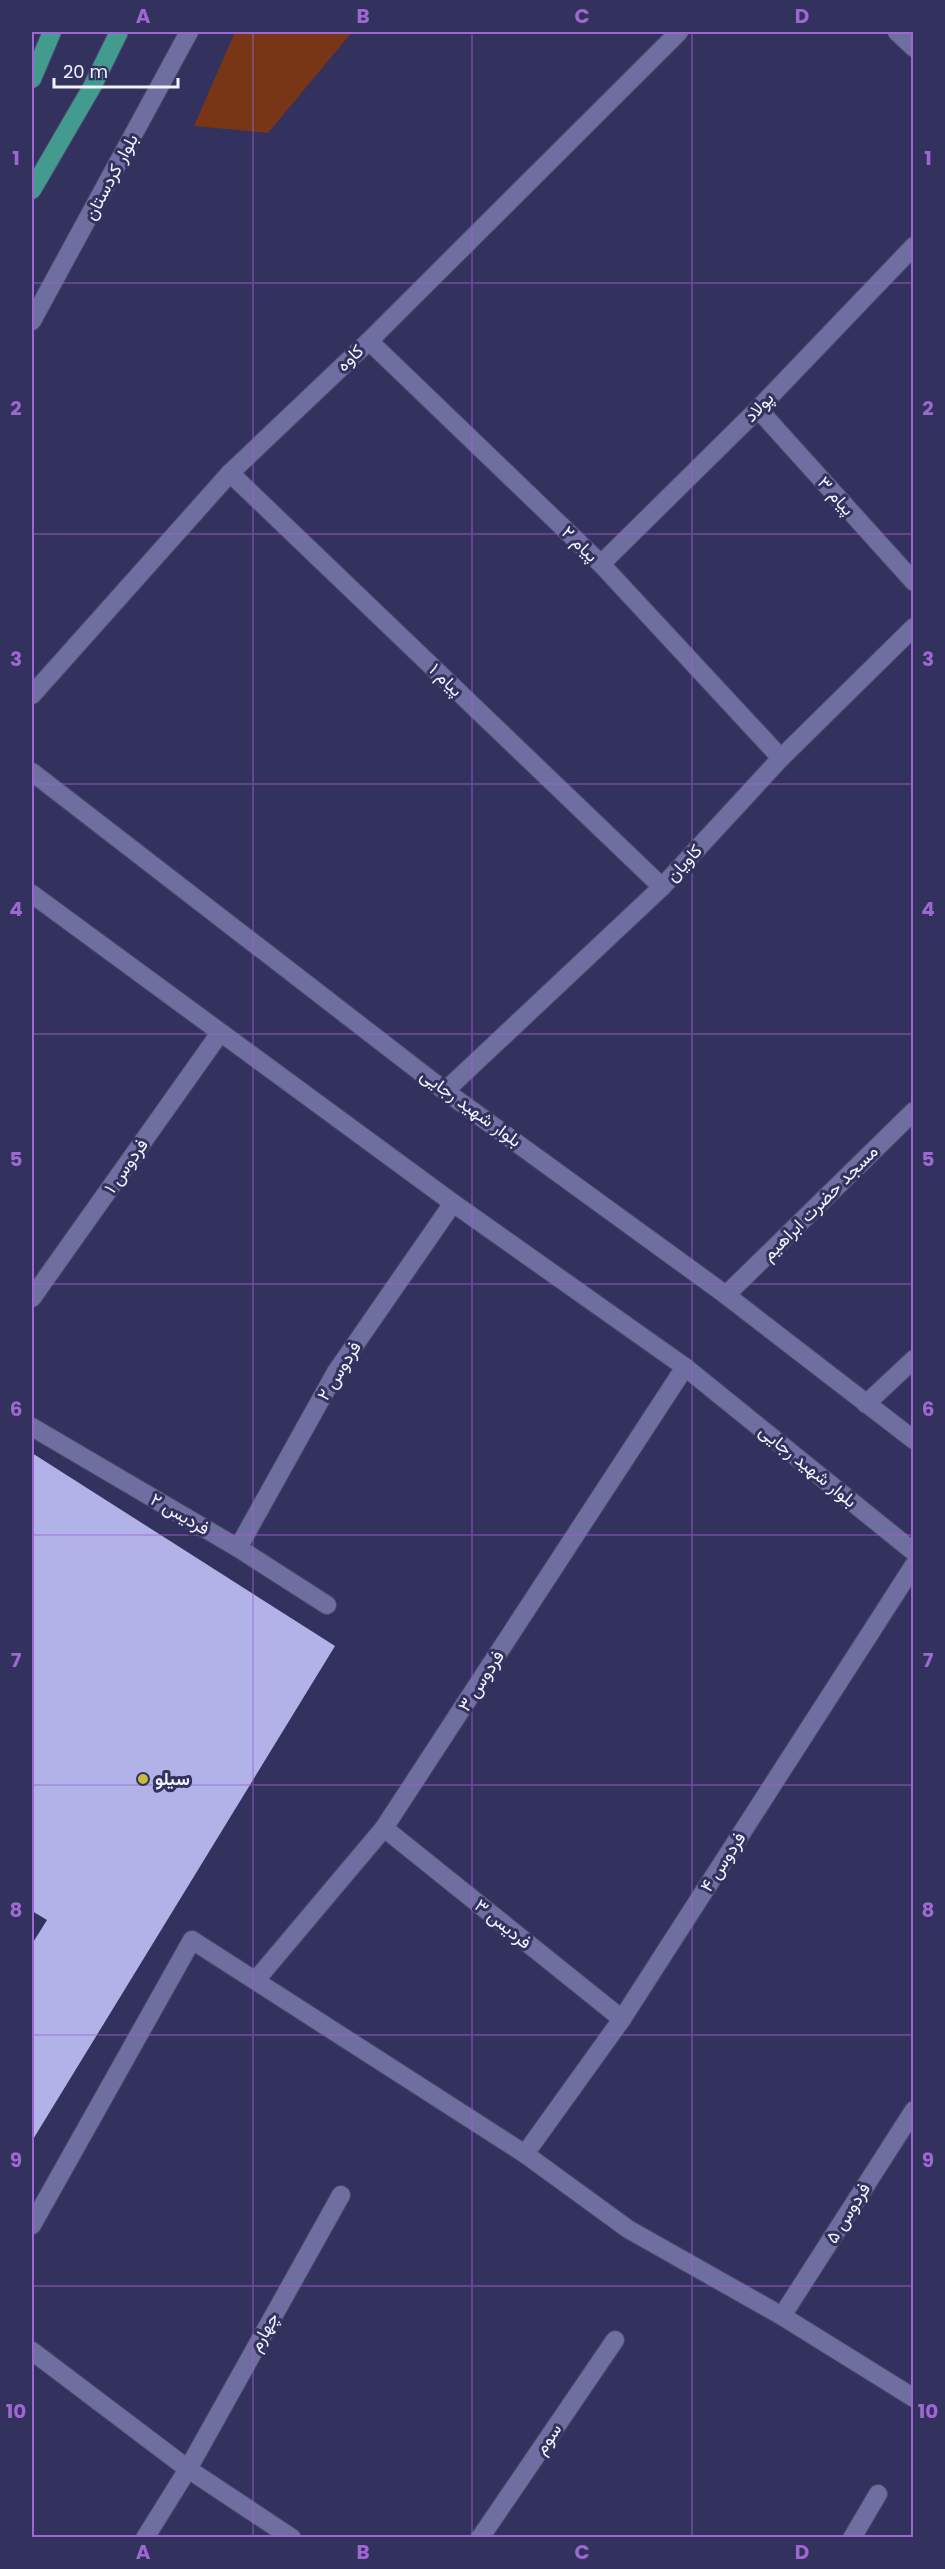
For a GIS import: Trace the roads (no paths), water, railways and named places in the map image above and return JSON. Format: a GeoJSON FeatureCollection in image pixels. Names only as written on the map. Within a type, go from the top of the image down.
{"type":"FeatureCollection","features":[{"type":"Feature","properties":{"kind":"main road"},"geometry":{"type":"LineString","coordinates":[[32,79],[52,32]]}},
{"type":"Feature","properties":{"kind":"main road"},"geometry":{"type":"LineString","coordinates":[[32,190],[92,87],[119,32]]}},
{"type":"Feature","properties":{"kind":"street","name":"بلوار کردستان"},"geometry":{"type":"LineString","coordinates":[[32,321],[189,32]]}},
{"type":"Feature","properties":{"kind":"street","name":"کاوه"},"geometry":{"type":"LineString","coordinates":[[32,695],[230,473],[369,340],[679,32]]}},
{"type":"Feature","properties":{"kind":"street"},"geometry":{"type":"LineString","coordinates":[[897,32],[914,48]]}},
{"type":"Feature","properties":{"kind":"street","name":"پولاد"},"geometry":{"type":"LineString","coordinates":[[601,564],[758,409],[914,246]]}},
{"type":"Feature","properties":{"kind":"street","name":"پیام ۲"},"geometry":{"type":"LineString","coordinates":[[369,340],[601,564],[781,758]]}},
{"type":"Feature","properties":{"kind":"street","name":"پیام ۳"},"geometry":{"type":"LineString","coordinates":[[758,409],[914,582]]}},
{"type":"Feature","properties":{"kind":"street","name":"پیام ۱"},"geometry":{"type":"LineString","coordinates":[[230,473],[662,887]]}},
{"type":"Feature","properties":{"kind":"street","name":"کاویان"},"geometry":{"type":"LineString","coordinates":[[446,1091],[662,887],[781,758],[914,627]]}},
{"type":"Feature","properties":{"kind":"street","name":"بلوار شهید رجایی"},"geometry":{"type":"LineString","coordinates":[[32,772],[446,1091],[726,1295],[914,1440]]}},
{"type":"Feature","properties":{"kind":"street","name":"بلوار شهید رجایی"},"geometry":{"type":"LineString","coordinates":[[32,894],[453,1203],[686,1367],[914,1551]]}},
{"type":"Feature","properties":{"kind":"street","name":"فردوس ۱"},"geometry":{"type":"LineString","coordinates":[[32,1299],[220,1033]]}},
{"type":"Feature","properties":{"kind":"street","name":"مسجد حضرت ابراهیم"},"geometry":{"type":"LineString","coordinates":[[726,1295],[914,1110]]}},
{"type":"Feature","properties":{"kind":"street","name":"فردوس ۲"},"geometry":{"type":"LineString","coordinates":[[238,1548],[336,1372],[453,1203]]}},
{"type":"Feature","properties":{"kind":"street"},"geometry":{"type":"LineString","coordinates":[[866,1404],[914,1359]]}},
{"type":"Feature","properties":{"kind":"street","name":"فردوس ۳"},"geometry":{"type":"LineString","coordinates":[[256,1980],[384,1828],[686,1367]]}},
{"type":"Feature","properties":{"kind":"street","name":"فردیس ۲"},"geometry":{"type":"LineString","coordinates":[[32,1427],[238,1548],[327,1605]]}},
{"type":"Feature","properties":{"kind":"street","name":"فردوس ۴"},"geometry":{"type":"LineString","coordinates":[[525,2154],[622,2019],[914,1565]]}},
{"type":"Feature","properties":{"kind":"street","name":"فردیس ۳"},"geometry":{"type":"LineString","coordinates":[[384,1828],[622,2019]]}},
{"type":"Feature","properties":{"kind":"street"},"geometry":{"type":"LineString","coordinates":[[32,2225],[192,1940],[525,2154],[628,2229],[782,2316],[914,2398]]}},
{"type":"Feature","properties":{"kind":"street","name":"فردوس ۵"},"geometry":{"type":"LineString","coordinates":[[782,2316],[914,2110]]}},
{"type":"Feature","properties":{"kind":"street","name":"چهارم"},"geometry":{"type":"LineString","coordinates":[[145,2538],[188,2469],[341,2195]]}},
{"type":"Feature","properties":{"kind":"street","name":"سوم"},"geometry":{"type":"LineString","coordinates":[[480,2538],[615,2340]]}},
{"type":"Feature","properties":{"kind":"street"},"geometry":{"type":"LineString","coordinates":[[32,2351],[188,2469],[292,2538]]}},
{"type":"Feature","properties":{"kind":"street"},"geometry":{"type":"LineString","coordinates":[[852,2538],[878,2494]]}},
{"type":"Feature","properties":{"kind":"place","name":"سیلو"},"geometry":{"type":"Point","coordinates":[143,1779]}}]}
